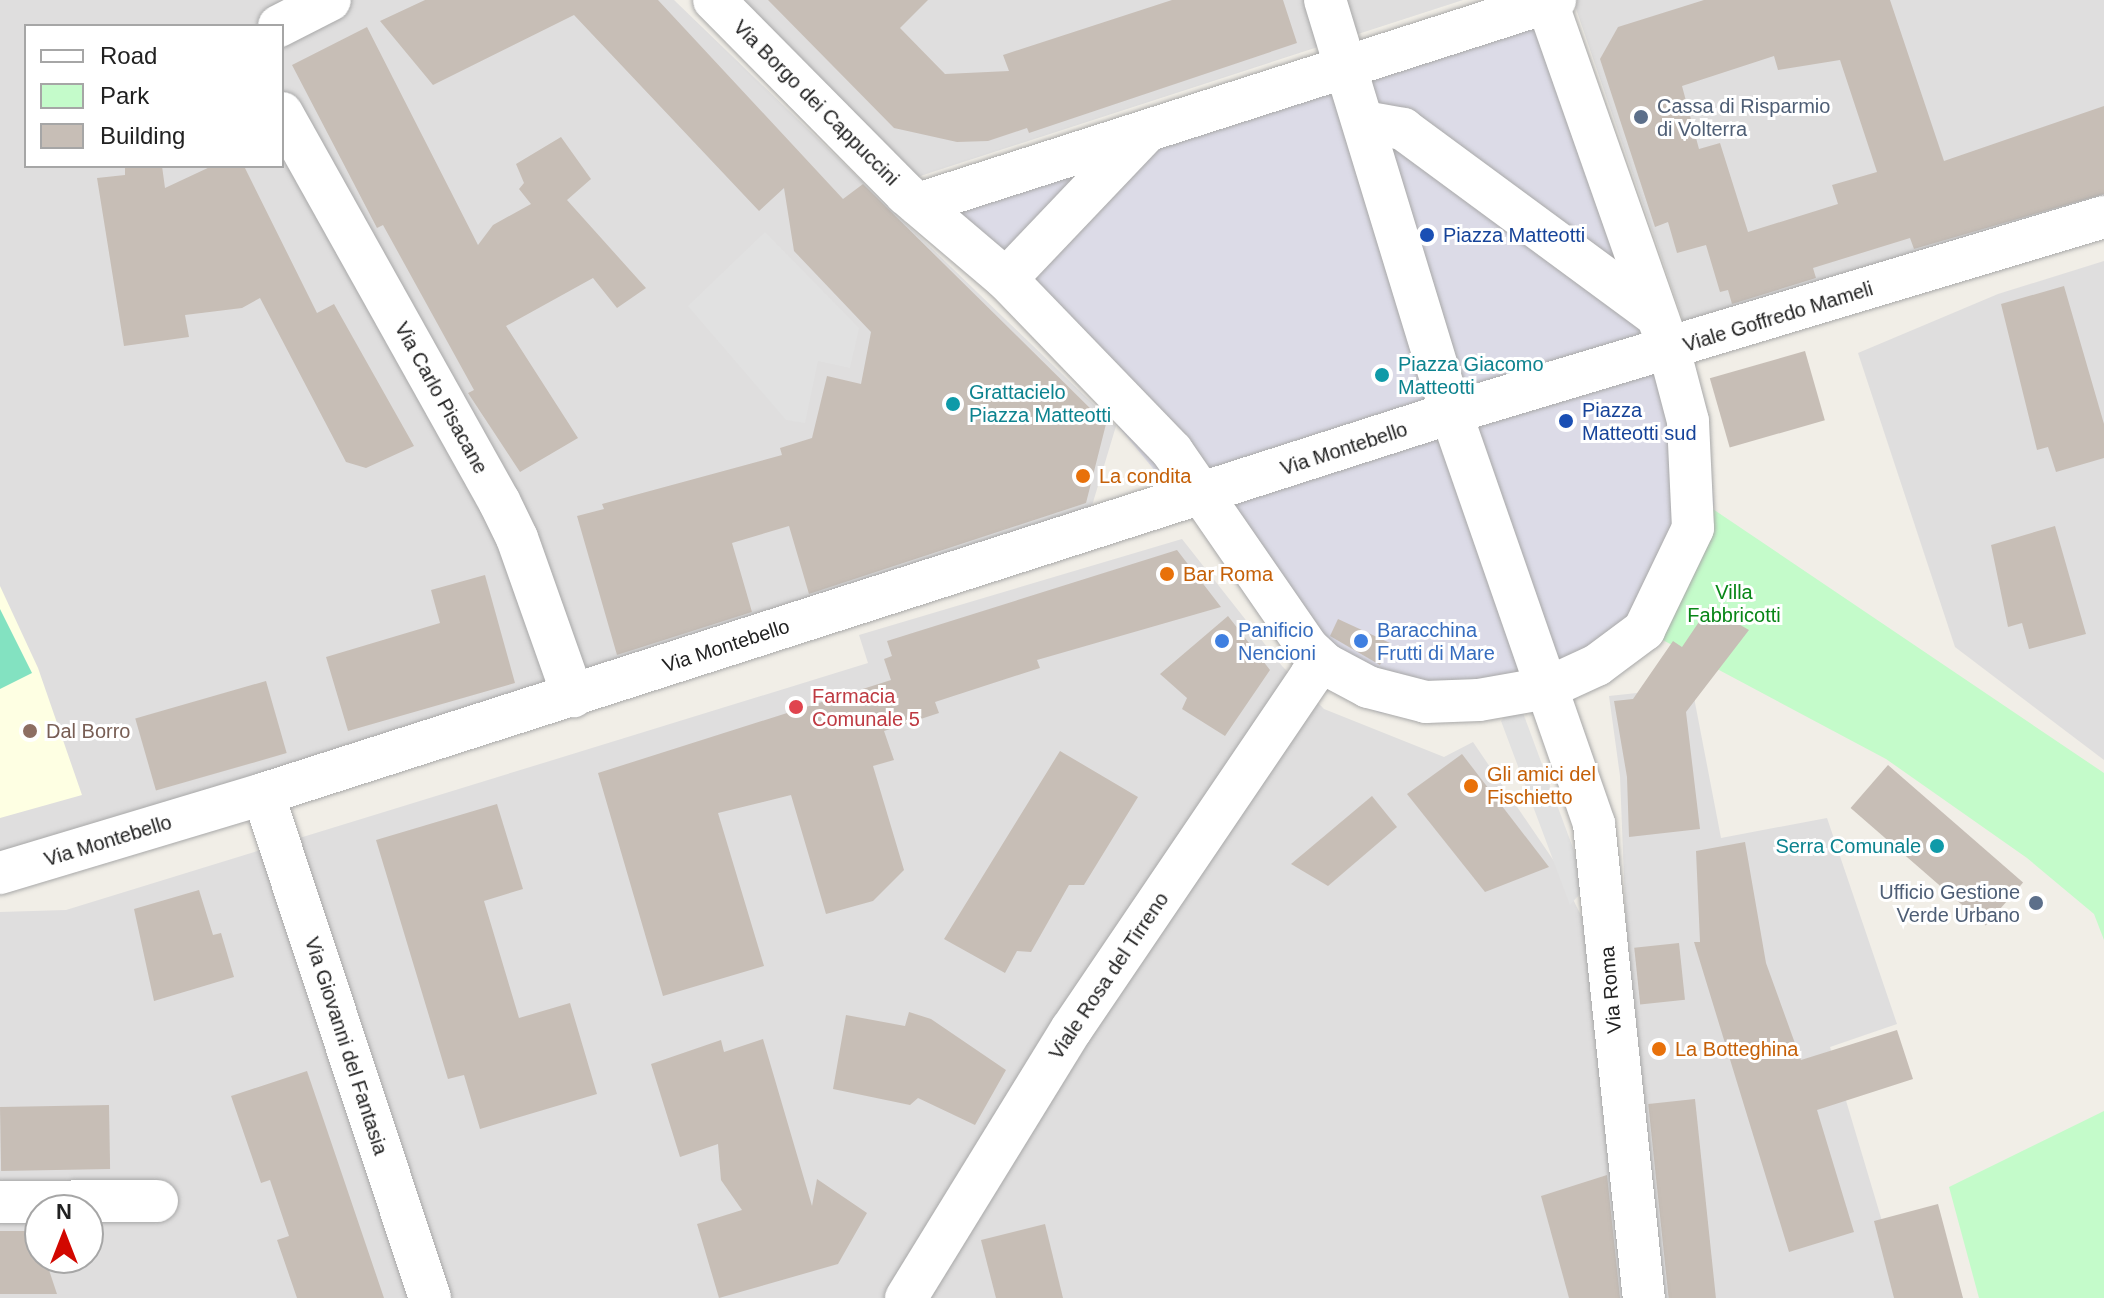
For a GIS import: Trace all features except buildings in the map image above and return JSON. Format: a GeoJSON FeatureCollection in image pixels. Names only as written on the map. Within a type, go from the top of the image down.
{"type":"FeatureCollection","features":[{"type":"Feature","properties":{"kind":"street"},"geometry":{"type":"LineString","coordinates":[[283,24],[330,0]]}},
{"type":"Feature","properties":{"kind":"street","name":"Via Borgo dei Cappuccini"},"geometry":{"type":"LineString","coordinates":[[714,0],[918,204]]}},
{"type":"Feature","properties":{"kind":"street"},"geometry":{"type":"LineString","coordinates":[[1325,0],[1451,413],[1547,688]]}},
{"type":"Feature","properties":{"kind":"street"},"geometry":{"type":"LineString","coordinates":[[1551,1],[1661,331],[1693,461],[1693,528],[1685,554],[1644,630],[1597,665],[1547,688],[1479,700],[1414,701],[1368,687],[1325,664],[1285,619],[1172,451],[1006,279],[918,204],[1551,1]]}},
{"type":"Feature","properties":{"kind":"street","name":"Via Carlo Pisacane"},"geometry":{"type":"LineString","coordinates":[[284,117],[517,538],[573,696]]}},
{"type":"Feature","properties":{"kind":"street"},"geometry":{"type":"LineString","coordinates":[[1364,122],[1403,129],[1661,331]]}},
{"type":"Feature","properties":{"kind":"street"},"geometry":{"type":"LineString","coordinates":[[1006,279],[1145,133]]}},
{"type":"Feature","properties":{"kind":"street","name":"Viale Goffredo Mameli"},"geometry":{"type":"LineString","coordinates":[[1451,413],[1661,331],[2104,217]]}},
{"type":"Feature","properties":{"kind":"street","name":"Via Montebello"},"geometry":{"type":"LineString","coordinates":[[0,873],[573,696],[1451,413]]}},
{"type":"Feature","properties":{"kind":"street","name":"Viale Rosa del Tirreno"},"geometry":{"type":"LineString","coordinates":[[906,1298],[1071,1030],[1311,675],[1325,664]]}},
{"type":"Feature","properties":{"kind":"street","name":"Via Roma"},"geometry":{"type":"LineString","coordinates":[[1547,688],[1599,852],[1644,1298]]}},
{"type":"Feature","properties":{"kind":"street","name":"Via Giovanni del Fantasia"},"geometry":{"type":"LineString","coordinates":[[263,794],[430,1298]]}},
{"type":"Feature","properties":{"kind":"street"},"geometry":{"type":"LineString","coordinates":[[0,1202],[157,1201]]}},
{"type":"Feature","properties":{"kind":"shaded area"},"geometry":{"type":"Polygon","coordinates":[[[0,0],[674,0],[1116,426],[1085,529],[0,855],[0,0]]]}},
{"type":"Feature","properties":{"kind":"shaded area"},"geometry":{"type":"Polygon","coordinates":[[[737,0],[1463,0],[908,180],[737,0]]]}},
{"type":"Feature","properties":{"kind":"shaded area","name":"Piazza Giacomo Matteotti"},"geometry":{"type":"Polygon","coordinates":[[[1562,0],[1707,427],[1714,503],[1702,558],[1672,618],[1418,715],[1380,713],[1336,694],[1311,675],[1180,501],[919,185],[1562,0]]]}},
{"type":"Feature","properties":{"kind":"shaded area"},"geometry":{"type":"Polygon","coordinates":[[[1573,0],[2104,0],[2104,198],[1685,326],[1573,0]]]}},
{"type":"Feature","properties":{"kind":"shaded area"},"geometry":{"type":"Polygon","coordinates":[[[765,232],[859,328],[850,368],[818,361],[805,423],[786,420],[688,306],[765,232]]]}},
{"type":"Feature","properties":{"kind":"shaded area"},"geometry":{"type":"Polygon","coordinates":[[[2104,261],[2104,760],[1955,647],[1858,353],[1998,294],[2104,261]]]}},
{"type":"Feature","properties":{"kind":"shaded area"},"geometry":{"type":"Polygon","coordinates":[[[1182,539],[1282,666],[1324,709],[1444,757],[1473,742],[1556,864],[1587,928],[1631,1298],[0,1298],[0,912],[66,910],[868,663],[859,635],[1182,539]]]}},
{"type":"Feature","properties":{"kind":"shaded area","name":"Dal Borro"},"geometry":{"type":"Polygon","coordinates":[[[0,586],[38,668],[82,795],[0,818],[0,586]]]}},
{"type":"Feature","properties":{"kind":"shaded area"},"geometry":{"type":"Polygon","coordinates":[[[1692,687],[1721,838],[1827,818],[1897,1024],[1830,1047],[1905,1298],[1658,1298],[1631,1057],[1620,776],[1609,696],[1692,687]]]}},
{"type":"Feature","properties":{"kind":"shaded area"},"geometry":{"type":"Polygon","coordinates":[[[1519,702],[1587,886],[1570,905],[1501,721],[1519,702]]]}},
{"type":"Feature","properties":{"kind":"green space","name":"Villa Fabbricotti"},"geometry":{"type":"Polygon","coordinates":[[[1695,497],[2104,773],[2104,940],[2094,914],[2027,858],[1886,759],[1644,630],[1695,497]]]}},
{"type":"Feature","properties":{"kind":"green space"},"geometry":{"type":"Polygon","coordinates":[[[0,609],[32,673],[0,689],[0,609]]]}},
{"type":"Feature","properties":{"kind":"green space"},"geometry":{"type":"Polygon","coordinates":[[[2104,1111],[2104,1298],[1979,1298],[1949,1187],[2104,1111]]]}},
{"type":"Feature","properties":{"kind":"place","name":"Cassa di Risparmio di Volterra"},"geometry":{"type":"Point","coordinates":[1641,117]}},
{"type":"Feature","properties":{"kind":"place","name":"Piazza Matteotti"},"geometry":{"type":"Point","coordinates":[1427,235]}},
{"type":"Feature","properties":{"kind":"place","name":"Piazza Giacomo Matteotti"},"geometry":{"type":"Point","coordinates":[1382,375]}},
{"type":"Feature","properties":{"kind":"place","name":"Grattacielo Piazza Matteotti"},"geometry":{"type":"Point","coordinates":[953,404]}},
{"type":"Feature","properties":{"kind":"place","name":"Piazza Matteotti sud"},"geometry":{"type":"Point","coordinates":[1566,421]}},
{"type":"Feature","properties":{"kind":"place","name":"La condita"},"geometry":{"type":"Point","coordinates":[1083,476]}},
{"type":"Feature","properties":{"kind":"place","name":"Bar Roma"},"geometry":{"type":"Point","coordinates":[1167,574]}},
{"type":"Feature","properties":{"kind":"place","name":"Panificio Nencioni"},"geometry":{"type":"Point","coordinates":[1222,641]}},
{"type":"Feature","properties":{"kind":"place","name":"Baracchina Frutti di Mare"},"geometry":{"type":"Point","coordinates":[1361,641]}},
{"type":"Feature","properties":{"kind":"place","name":"Farmacia Comunale 5"},"geometry":{"type":"Point","coordinates":[796,707]}},
{"type":"Feature","properties":{"kind":"place","name":"Dal Borro"},"geometry":{"type":"Point","coordinates":[30,731]}},
{"type":"Feature","properties":{"kind":"place","name":"Gli amici del Fischietto"},"geometry":{"type":"Point","coordinates":[1471,786]}},
{"type":"Feature","properties":{"kind":"place","name":"Serra Comunale"},"geometry":{"type":"Point","coordinates":[1937,846]}},
{"type":"Feature","properties":{"kind":"place","name":"Ufficio Gestione Verde Urbano"},"geometry":{"type":"Point","coordinates":[2036,903]}},
{"type":"Feature","properties":{"kind":"place","name":"La Botteghina"},"geometry":{"type":"Point","coordinates":[1659,1049]}}]}
